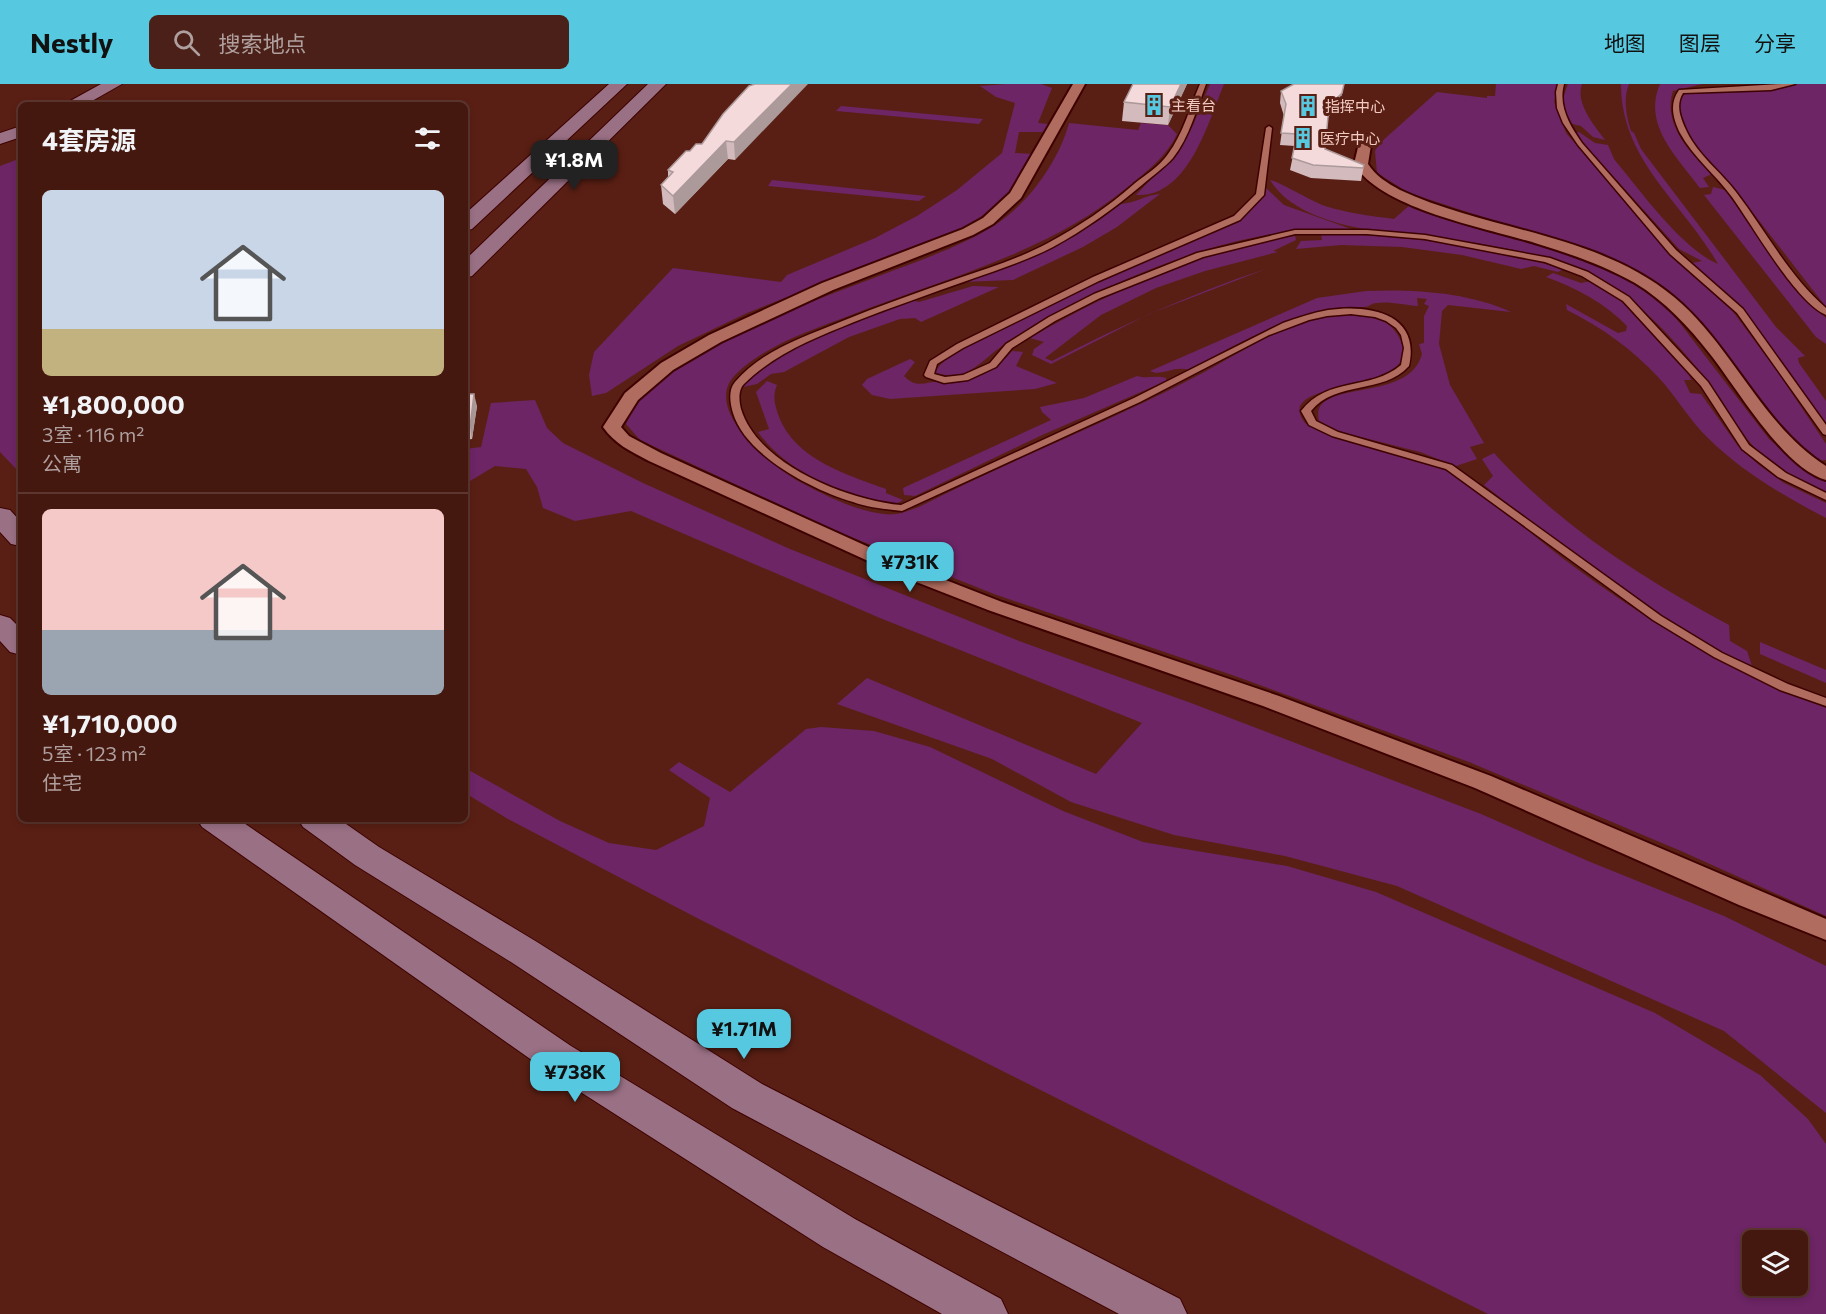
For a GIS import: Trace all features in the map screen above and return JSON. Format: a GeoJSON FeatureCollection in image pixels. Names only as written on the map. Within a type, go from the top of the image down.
{"type":"FeatureCollection","features":[{"type":"Feature","properties":{"kind":"main road"},"geometry":{"type":"LineString","coordinates":[[468,222],[619,84]]}},
{"type":"Feature","properties":{"kind":"main road"},"geometry":{"type":"LineString","coordinates":[[468,269],[658,84]]}},
{"type":"Feature","properties":{"kind":"main road"},"geometry":{"type":"LineString","coordinates":[[79,102],[108,89]]}},
{"type":"Feature","properties":{"kind":"main road"},"geometry":{"type":"LineString","coordinates":[[0,139],[18,132]]}},
{"type":"Feature","properties":{"kind":"main road"},"geometry":{"type":"LineString","coordinates":[[18,508],[0,517],[18,535]]}},
{"type":"Feature","properties":{"kind":"main road"},"geometry":{"type":"LineString","coordinates":[[0,556],[18,547]]}},
{"type":"Feature","properties":{"kind":"main road"},"geometry":{"type":"LineString","coordinates":[[0,624],[18,643]]}},
{"type":"Feature","properties":{"kind":"main road"},"geometry":{"type":"LineString","coordinates":[[218,822],[557,1057],[838,1233],[985,1314]]}},
{"type":"Feature","properties":{"kind":"main road"},"geometry":{"type":"LineString","coordinates":[[319,822],[367,856],[524,952],[747,1096],[1164,1314]]}},
{"type":"Feature","properties":{"kind":"street"},"geometry":{"type":"LineString","coordinates":[[1079,84],[1016,195],[988,221],[968,232],[739,324],[646,381],[615,416],[612,427],[623,440],[655,457],[908,572],[995,606],[1271,701],[1484,782],[1826,930]]}},
{"type":"Feature","properties":{"kind":"street"},"geometry":{"type":"LineString","coordinates":[[1366,139],[1361,164],[1375,182],[1387,190],[1601,262],[1631,274],[1662,293],[1694,325],[1782,440],[1809,464],[1826,474]]}},
{"type":"Feature","properties":{"kind":"lane"},"geometry":{"type":"LineString","coordinates":[[1203,84],[1182,136],[1170,157],[1124,197],[1050,245],[1010,262],[840,324],[762,363],[737,385],[735,404],[744,427],[764,449],[795,472],[829,490],[874,505],[902,508],[1172,383],[1296,321],[1326,313],[1367,312],[1384,317],[1402,329],[1408,347],[1405,366],[1388,379],[1330,392],[1313,400],[1306,411],[1312,423],[1335,434],[1449,466],[1532,529],[1657,618],[1718,656],[1784,687],[1826,702]]}},
{"type":"Feature","properties":{"kind":"lane"},"geometry":{"type":"LineString","coordinates":[[1561,84],[1557,93],[1560,108],[1567,125],[1580,144],[1673,252],[1740,311],[1826,432]]}},
{"type":"Feature","properties":{"kind":"lane"},"geometry":{"type":"LineString","coordinates":[[1792,84],[1771,88],[1681,91],[1676,99],[1675,109],[1685,135],[1695,149],[1722,178],[1791,273],[1826,312]]}},
{"type":"Feature","properties":{"kind":"lane"},"geometry":{"type":"LineString","coordinates":[[1269,128],[1260,195],[1237,218],[1096,279],[960,346],[933,363],[928,375],[944,380],[965,378],[993,364],[1009,346],[1088,300],[1200,255],[1295,232],[1367,232],[1425,237],[1548,260],[1585,274],[1626,299],[1705,384],[1745,447],[1782,475],[1826,496]]}},
{"type":"Feature","properties":{"kind":"shaded area"},"geometry":{"type":"Polygon","coordinates":[[[1041,84],[1052,88],[1038,123],[1049,124],[1047,132],[1019,132],[1015,153],[1034,154],[1023,175],[1001,202],[971,224],[747,313],[678,346],[606,393],[592,396],[589,375],[594,352],[673,268],[781,282],[787,275],[875,238],[917,216],[957,190],[1002,153],[1015,103],[996,97],[980,86],[1041,84]]]}},
{"type":"Feature","properties":{"kind":"shaded area"},"geometry":{"type":"Polygon","coordinates":[[[1210,84],[1224,84],[1194,155],[1169,184],[1154,193],[1136,195],[1178,151],[1193,125],[1210,84]]]}},
{"type":"Feature","properties":{"kind":"shaded area"},"geometry":{"type":"Polygon","coordinates":[[[1496,84],[1558,84],[1554,102],[1566,133],[1672,255],[1731,309],[1777,371],[1826,444],[1826,460],[1817,461],[1799,448],[1697,318],[1664,287],[1603,256],[1409,193],[1377,173],[1375,151],[1380,143],[1437,92],[1487,98],[1487,96],[1495,96],[1496,84]]]}},
{"type":"Feature","properties":{"kind":"shaded area"},"geometry":{"type":"Polygon","coordinates":[[[1568,84],[1582,84],[1583,106],[1605,140],[1593,137],[1581,126],[1568,123],[1563,98],[1568,84]]]}},
{"type":"Feature","properties":{"kind":"shaded area"},"geometry":{"type":"Polygon","coordinates":[[[1621,84],[1629,84],[1626,96],[1627,113],[1631,131],[1641,149],[1776,327],[1805,356],[1798,358],[1799,363],[1826,401],[1826,423],[1740,306],[1692,263],[1702,261],[1679,249],[1574,133],[1579,132],[1595,143],[1608,145],[1614,159],[1662,217],[1690,245],[1718,264],[1642,158],[1631,136],[1624,111],[1621,84]]]}},
{"type":"Feature","properties":{"kind":"shaded area"},"geometry":{"type":"Polygon","coordinates":[[[1660,84],[1702,84],[1673,91],[1671,115],[1680,137],[1712,174],[1703,178],[1709,187],[1700,188],[1665,140],[1656,113],[1656,99],[1660,84]]]}},
{"type":"Feature","properties":{"kind":"shaded area"},"geometry":{"type":"Polygon","coordinates":[[[1798,84],[1826,84],[1826,307],[1733,187],[1694,144],[1683,123],[1679,102],[1686,92],[1774,89],[1798,84]]]}},
{"type":"Feature","properties":{"kind":"shaded area"},"geometry":{"type":"Polygon","coordinates":[[[841,106],[983,119],[979,124],[836,111],[841,106]]]}},
{"type":"Feature","properties":{"kind":"shaded area"},"geometry":{"type":"Polygon","coordinates":[[[1069,123],[1138,130],[1141,123],[1168,125],[1177,134],[1162,156],[1143,175],[1098,209],[1065,229],[995,262],[805,333],[760,355],[747,364],[735,375],[727,389],[727,404],[734,420],[759,451],[788,475],[830,497],[873,512],[898,514],[919,507],[1157,396],[1288,328],[1322,317],[1342,314],[1373,316],[1390,326],[1397,334],[1403,354],[1395,368],[1376,377],[1309,397],[1300,408],[1305,423],[1341,440],[1418,460],[1454,475],[1485,496],[1558,555],[1633,608],[1727,663],[1826,708],[1826,916],[1681,851],[1469,762],[1235,676],[994,594],[836,531],[640,440],[626,424],[634,408],[658,381],[703,350],[789,311],[953,247],[995,225],[1019,206],[1041,180],[1058,152],[1069,123]]]}},
{"type":"Feature","properties":{"kind":"shaded area"},"geometry":{"type":"Polygon","coordinates":[[[18,159],[18,471],[0,452],[0,166],[18,159]]]}},
{"type":"Feature","properties":{"kind":"shaded area"},"geometry":{"type":"Polygon","coordinates":[[[772,180],[926,196],[919,201],[768,186],[772,180]]]}},
{"type":"Feature","properties":{"kind":"shaded area"},"geometry":{"type":"Polygon","coordinates":[[[1270,180],[1325,206],[1359,214],[1394,219],[1412,203],[1547,244],[1615,272],[1644,289],[1669,309],[1769,439],[1794,461],[1826,480],[1826,494],[1788,473],[1754,447],[1713,388],[1665,331],[1633,302],[1597,278],[1566,264],[1515,250],[1477,243],[1395,234],[1335,222],[1309,212],[1286,198],[1270,180]]]}},
{"type":"Feature","properties":{"kind":"shaded area"},"geometry":{"type":"Polygon","coordinates":[[[1265,187],[1284,205],[1351,229],[1279,233],[1254,237],[1158,266],[1055,313],[997,349],[965,373],[950,376],[934,372],[946,359],[960,350],[1104,279],[1234,222],[1256,205],[1265,187]]]}},
{"type":"Feature","properties":{"kind":"shaded area"},"geometry":{"type":"Polygon","coordinates":[[[1713,187],[1725,190],[1784,271],[1810,303],[1826,318],[1826,344],[1816,337],[1704,195],[1711,194],[1713,187]]]}},
{"type":"Feature","properties":{"kind":"shaded area"},"geometry":{"type":"Polygon","coordinates":[[[1160,194],[1117,227],[1083,247],[1013,280],[962,282],[1025,260],[1084,229],[1121,204],[1160,194]]]}},
{"type":"Feature","properties":{"kind":"shaded area"},"geometry":{"type":"Polygon","coordinates":[[[1321,234],[1383,236],[1444,243],[1504,254],[1564,269],[1558,272],[1534,266],[1521,269],[1462,255],[1402,247],[1341,245],[1296,249],[1301,241],[1322,240],[1321,234]]]}},
{"type":"Feature","properties":{"kind":"shaded area"},"geometry":{"type":"Polygon","coordinates":[[[1295,236],[1296,240],[1273,251],[1278,252],[1205,271],[1156,288],[1101,315],[1045,358],[1052,361],[1144,317],[1051,364],[1032,355],[1034,349],[1044,342],[1030,338],[1125,289],[1225,251],[1295,236]]]}},
{"type":"Feature","properties":{"kind":"shaded area"},"geometry":{"type":"Polygon","coordinates":[[[1266,269],[1154,312],[1211,288],[1266,269]]]}},
{"type":"Feature","properties":{"kind":"shaded area"},"geometry":{"type":"Polygon","coordinates":[[[1553,273],[1581,283],[1591,281],[1620,300],[1689,375],[1691,380],[1684,380],[1690,393],[1701,394],[1738,446],[1784,483],[1826,503],[1826,518],[1764,482],[1721,450],[1701,431],[1649,367],[1593,324],[1567,310],[1566,304],[1618,333],[1626,331],[1627,326],[1590,297],[1546,277],[1553,273]]]}},
{"type":"Feature","properties":{"kind":"shaded area"},"geometry":{"type":"Polygon","coordinates":[[[973,286],[999,287],[921,322],[915,318],[900,319],[849,337],[784,372],[771,374],[757,384],[743,387],[753,374],[771,362],[793,349],[846,325],[911,300],[919,302],[973,286]]]}},
{"type":"Feature","properties":{"kind":"shaded area"},"geometry":{"type":"Polygon","coordinates":[[[1366,291],[1440,293],[1477,300],[1511,312],[1448,305],[1442,311],[1439,344],[1450,385],[1484,443],[1470,447],[1477,459],[1456,466],[1420,452],[1341,432],[1319,421],[1320,408],[1329,399],[1399,380],[1413,370],[1422,354],[1419,344],[1424,343],[1424,316],[1429,306],[1424,304],[1427,299],[1417,298],[1418,306],[1375,303],[1366,307],[1340,308],[1317,313],[1273,327],[1189,370],[1178,369],[1159,373],[1150,371],[1317,298],[1366,291]]]}},
{"type":"Feature","properties":{"kind":"shaded area"},"geometry":{"type":"Polygon","coordinates":[[[1012,351],[1023,352],[1016,366],[1057,383],[1035,389],[890,399],[872,395],[862,385],[867,379],[910,359],[915,362],[904,376],[917,384],[972,378],[995,367],[1012,351]]]}},
{"type":"Feature","properties":{"kind":"shaded area"},"geometry":{"type":"Polygon","coordinates":[[[1137,376],[1162,377],[1166,378],[1166,381],[1040,436],[915,496],[904,495],[903,488],[1051,420],[1040,407],[1084,398],[1137,376]]]}},
{"type":"Feature","properties":{"kind":"shaded area"},"geometry":{"type":"Polygon","coordinates":[[[767,381],[777,385],[775,401],[777,411],[794,441],[821,462],[886,489],[886,493],[903,500],[894,504],[885,504],[836,489],[807,475],[780,456],[758,432],[769,429],[756,392],[767,381]]]}},
{"type":"Feature","properties":{"kind":"shaded area"},"geometry":{"type":"Polygon","coordinates":[[[535,400],[547,428],[563,443],[643,483],[790,549],[1019,641],[1191,703],[1481,814],[1588,861],[1724,916],[1826,966],[1826,1113],[1724,1031],[1397,886],[1285,856],[1174,835],[1071,802],[992,759],[837,704],[867,678],[1096,774],[1142,723],[880,618],[631,511],[575,521],[543,508],[537,487],[526,469],[495,466],[468,482],[468,449],[481,447],[491,403],[535,400]]]}},
{"type":"Feature","properties":{"kind":"shaded area"},"geometry":{"type":"Polygon","coordinates":[[[1494,453],[1546,504],[1604,549],[1665,589],[1729,625],[1730,641],[1747,651],[1753,669],[1682,631],[1647,608],[1484,485],[1493,476],[1482,459],[1494,453]]]}},
{"type":"Feature","properties":{"kind":"shaded area"},"geometry":{"type":"Polygon","coordinates":[[[1760,642],[1826,670],[1826,683],[1760,654],[1760,642]]]}},
{"type":"Feature","properties":{"kind":"shaded area"},"geometry":{"type":"Polygon","coordinates":[[[821,727],[874,731],[930,747],[1063,811],[1143,842],[1287,866],[1376,892],[1655,1013],[1760,1075],[1808,1119],[1826,1144],[1826,1314],[1488,1314],[697,918],[508,819],[468,795],[468,770],[560,821],[609,843],[656,850],[704,826],[710,798],[669,770],[679,762],[730,792],[806,729],[821,727]]]}},
{"type":"Feature","properties":{"kind":"building"},"geometry":{"type":"Polygon","coordinates":[[[792,84],[734,142],[726,141],[673,196],[661,185],[673,172],[668,170],[686,151],[690,151],[696,144],[702,144],[723,114],[749,86],[792,84]]]}},
{"type":"Feature","properties":{"kind":"building"},"geometry":{"type":"Polygon","coordinates":[[[1133,84],[1181,84],[1170,107],[1124,102],[1133,84]]]}},
{"type":"Feature","properties":{"kind":"building"},"geometry":{"type":"Polygon","coordinates":[[[1294,84],[1344,84],[1342,93],[1329,106],[1325,149],[1364,165],[1363,168],[1313,165],[1292,158],[1297,134],[1281,133],[1286,104],[1281,91],[1294,84]]]}},
{"type":"Feature","properties":{"kind":"building"},"geometry":{"type":"Polygon","coordinates":[[[468,394],[474,394],[470,427],[468,427],[468,394]]]}},
{"type":"Feature","properties":{"kind":"place","name":"主看台"},"geometry":{"type":"Point","coordinates":[1154,105]}},
{"type":"Feature","properties":{"kind":"place","name":"指挥中心"},"geometry":{"type":"Point","coordinates":[1308,106]}},
{"type":"Feature","properties":{"kind":"place","name":"医疗中心"},"geometry":{"type":"Point","coordinates":[1303,138]}}]}
